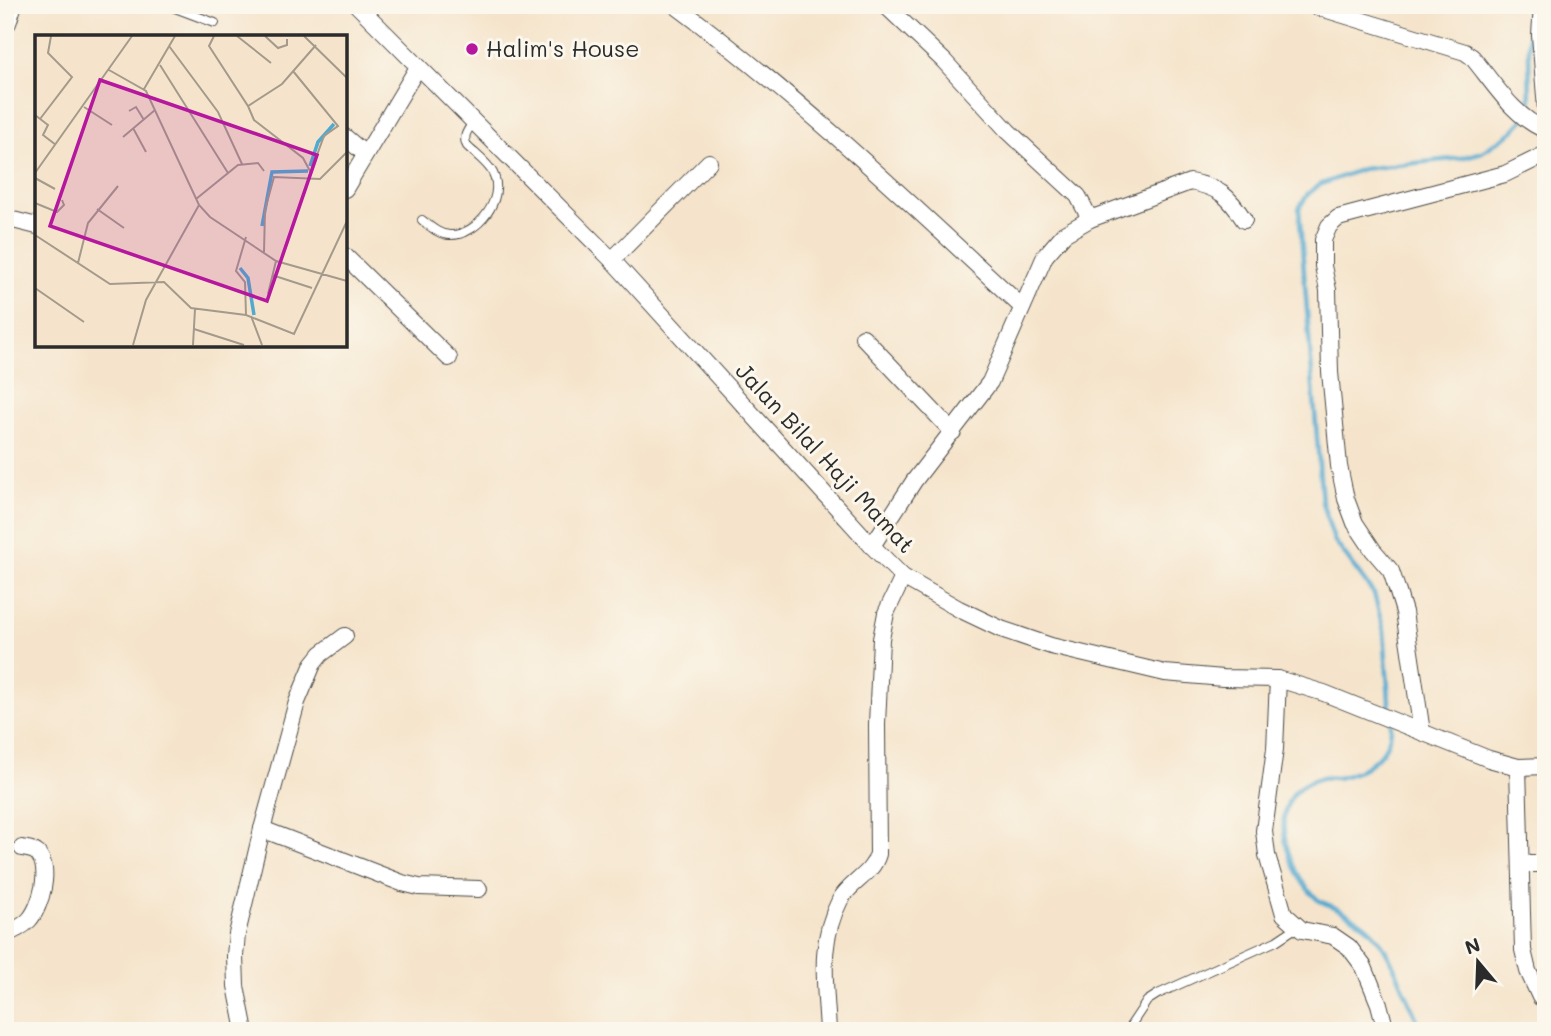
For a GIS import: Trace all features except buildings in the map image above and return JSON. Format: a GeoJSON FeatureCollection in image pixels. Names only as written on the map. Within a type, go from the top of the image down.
{"type":"FeatureCollection","features":[{"type":"Feature","properties":{"kind":"main road"},"geometry":{"type":"LineString","coordinates":[[5,21],[10,5]]}},
{"type":"Feature","properties":{"kind":"street","name":"Jalan Bilal Haji Mamat"},"geometry":{"type":"LineString","coordinates":[[357,5],[612,260],[903,577],[959,609],[1002,629],[1051,646],[1165,673],[1278,679],[1324,693],[1489,759],[1518,767],[1546,766]]}},
{"type":"Feature","properties":{"kind":"street"},"geometry":{"type":"LineString","coordinates":[[675,5],[742,55],[852,149],[1022,307]]}},
{"type":"Feature","properties":{"kind":"street"},"geometry":{"type":"LineString","coordinates":[[885,5],[944,61],[999,121],[1078,196],[1090,219]]}},
{"type":"Feature","properties":{"kind":"street"},"geometry":{"type":"LineString","coordinates":[[1311,5],[1465,52],[1513,106],[1541,128]]}},
{"type":"Feature","properties":{"kind":"street"},"geometry":{"type":"LineString","coordinates":[[1542,5],[1541,35],[1546,108]]}},
{"type":"Feature","properties":{"kind":"street"},"geometry":{"type":"LineString","coordinates":[[346,186],[418,67]]}},
{"type":"Feature","properties":{"kind":"street"},"geometry":{"type":"LineString","coordinates":[[346,138],[365,153]]}},
{"type":"Feature","properties":{"kind":"street"},"geometry":{"type":"LineString","coordinates":[[1422,732],[1404,612],[1396,586],[1391,570],[1373,550],[1355,523],[1346,499],[1339,466],[1330,372],[1328,290],[1323,240],[1329,226],[1338,218],[1505,174],[1546,153]]}},
{"type":"Feature","properties":{"kind":"street"},"geometry":{"type":"LineString","coordinates":[[612,260],[709,162]]}},
{"type":"Feature","properties":{"kind":"street"},"geometry":{"type":"LineString","coordinates":[[872,546],[899,503],[990,382],[1045,256],[1064,234],[1090,219],[1190,182],[1206,185],[1230,198],[1244,220]]}},
{"type":"Feature","properties":{"kind":"street"},"geometry":{"type":"LineString","coordinates":[[5,218],[35,226]]}},
{"type":"Feature","properties":{"kind":"street"},"geometry":{"type":"LineString","coordinates":[[346,257],[449,358]]}},
{"type":"Feature","properties":{"kind":"street"},"geometry":{"type":"LineString","coordinates":[[863,337],[953,432]]}},
{"type":"Feature","properties":{"kind":"street"},"geometry":{"type":"LineString","coordinates":[[828,1031],[824,988],[825,945],[841,900],[849,887],[871,869],[878,854],[877,724],[881,639],[886,613],[903,577]]}},
{"type":"Feature","properties":{"kind":"street"},"geometry":{"type":"LineString","coordinates":[[245,1031],[236,986],[235,957],[237,934],[262,829],[297,702],[313,664],[321,654],[345,636]]}},
{"type":"Feature","properties":{"kind":"street"},"geometry":{"type":"LineString","coordinates":[[1278,679],[1275,748],[1264,831],[1267,855],[1284,914],[1301,930],[1333,936],[1357,956],[1371,983],[1386,1031]]}},
{"type":"Feature","properties":{"kind":"street"},"geometry":{"type":"LineString","coordinates":[[1518,767],[1523,950],[1528,971],[1540,996]]}},
{"type":"Feature","properties":{"kind":"street"},"geometry":{"type":"LineString","coordinates":[[262,829],[402,883],[419,887],[479,889]]}},
{"type":"Feature","properties":{"kind":"street"},"geometry":{"type":"LineString","coordinates":[[5,934],[23,926],[40,900],[44,872],[42,862],[37,854],[22,848]]}},
{"type":"Feature","properties":{"kind":"street"},"geometry":{"type":"LineString","coordinates":[[1521,864],[1546,863]]}},
{"type":"Feature","properties":{"kind":"lane"},"geometry":{"type":"LineString","coordinates":[[167,5],[215,23]]}},
{"type":"Feature","properties":{"kind":"lane"},"geometry":{"type":"LineString","coordinates":[[422,220],[446,236],[457,235],[475,226],[493,201],[496,182],[493,173],[464,141],[464,135],[474,121]]}},
{"type":"Feature","properties":{"kind":"lane"},"geometry":{"type":"LineString","coordinates":[[1127,1031],[1147,1002],[1158,994],[1276,942],[1297,927]]}},
{"type":"Feature","properties":{"kind":"waterway"},"geometry":{"type":"LineString","coordinates":[[1390,715],[1384,631],[1374,594],[1334,540],[1322,502],[1299,208],[1308,194],[1319,185],[1362,169],[1461,158],[1482,152],[1512,132],[1527,116],[1530,107],[1528,5]]}},
{"type":"Feature","properties":{"kind":"waterway"},"geometry":{"type":"LineString","coordinates":[[1391,723],[1387,744],[1375,760],[1357,772],[1337,778],[1313,780],[1295,791],[1284,817],[1285,839],[1297,872],[1310,891],[1319,900],[1362,923],[1381,944],[1422,1031]]}},
{"type":"Feature","properties":{"kind":"place","name":"Halim's House"},"geometry":{"type":"Point","coordinates":[472,49]}}]}
